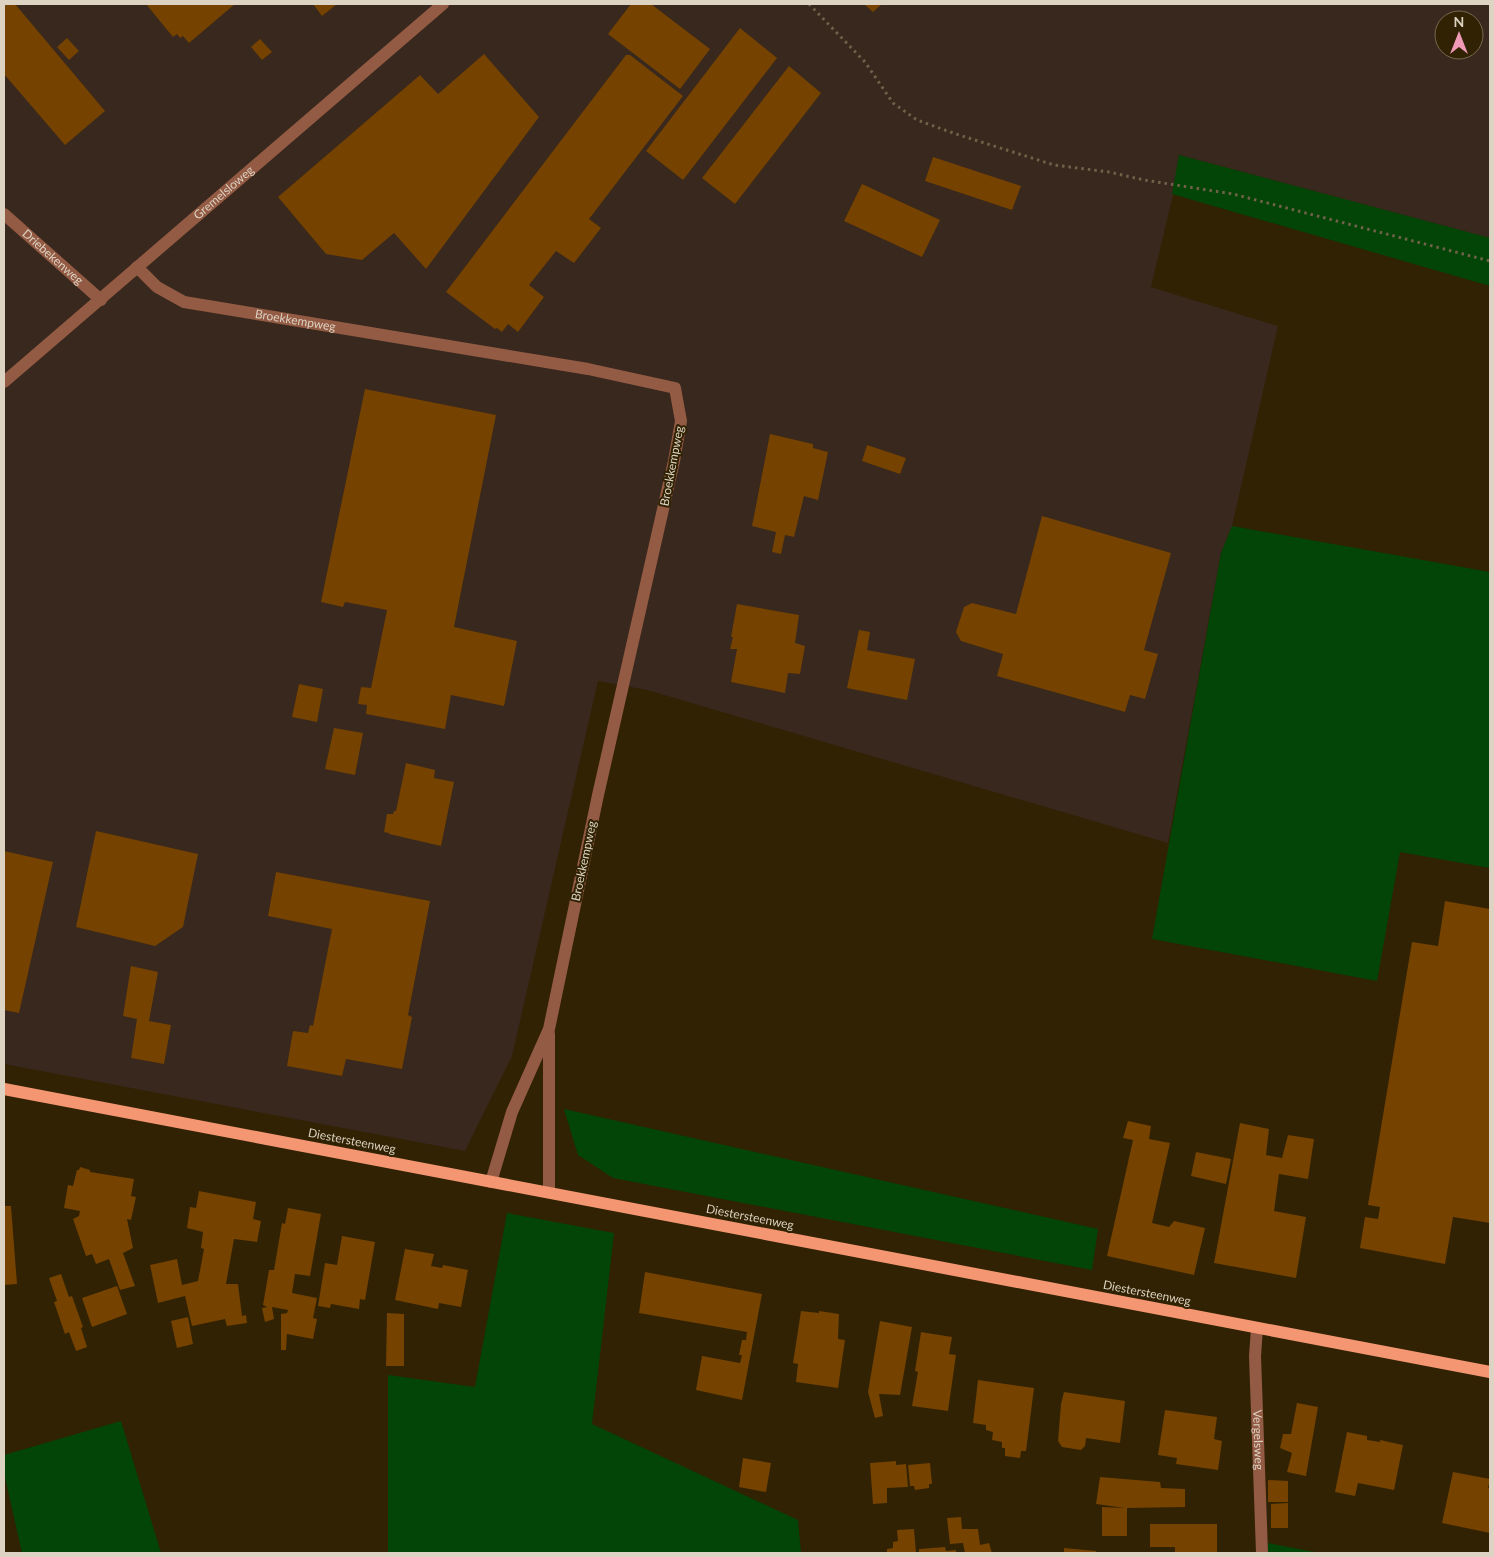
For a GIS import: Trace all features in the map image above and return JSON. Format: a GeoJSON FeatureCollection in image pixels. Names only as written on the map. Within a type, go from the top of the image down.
{"type":"FeatureCollection","features":[{"type":"Feature","properties":{"kind":"main road","name":"Diestersteenweg"},"geometry":{"type":"LineString","coordinates":[[4,1089],[1490,1372]]}},
{"type":"Feature","properties":{"kind":"street","name":"Gremelsloweg"},"geometry":{"type":"LineString","coordinates":[[4,382],[444,4]]}},
{"type":"Feature","properties":{"kind":"street","name":"Driebekenweg"},"geometry":{"type":"LineString","coordinates":[[4,214],[101,300]]}},
{"type":"Feature","properties":{"kind":"street","name":"Broekkempweg"},"geometry":{"type":"LineString","coordinates":[[137,267],[157,287],[184,302],[588,369],[675,388],[680,421],[674,461],[598,795],[548,1029],[512,1112],[490,1182]]}},
{"type":"Feature","properties":{"kind":"street","name":"Broekkempweg"},"geometry":{"type":"LineString","coordinates":[[548,1029],[548,1192]]}},
{"type":"Feature","properties":{"kind":"street","name":"Vergelsweg"},"geometry":{"type":"LineString","coordinates":[[1257,1328],[1254,1356],[1262,1553]]}},
{"type":"Feature","properties":{"kind":"path"},"geometry":{"type":"LineString","coordinates":[[809,4],[865,62],[893,103],[917,120],[1054,165],[1109,172],[1144,180],[1233,194],[1490,261]]}},
{"type":"Feature","properties":{"kind":"shaded area"},"geometry":{"type":"Polygon","coordinates":[[[4,4],[1490,4],[1490,238],[1179,155],[1173,195],[1151,287],[1278,326],[1232,526],[1221,553],[1168,843],[647,690],[598,681],[512,1056],[465,1151],[4,1064],[4,4]]]}},
{"type":"Feature","properties":{"kind":"green space"},"geometry":{"type":"Polygon","coordinates":[[[1179,155],[1490,238],[1490,286],[1172,194],[1179,155]]]}},
{"type":"Feature","properties":{"kind":"green space"},"geometry":{"type":"Polygon","coordinates":[[[1232,526],[1490,572],[1490,868],[1400,852],[1377,981],[1152,939],[1221,553],[1232,526]]]}},
{"type":"Feature","properties":{"kind":"green space"},"geometry":{"type":"Polygon","coordinates":[[[564,1109],[1098,1229],[1092,1270],[613,1178],[578,1155],[564,1109]]]}},
{"type":"Feature","properties":{"kind":"green space"},"geometry":{"type":"Polygon","coordinates":[[[507,1213],[614,1233],[592,1424],[798,1520],[801,1553],[388,1553],[388,1375],[475,1387],[507,1213]]]}},
{"type":"Feature","properties":{"kind":"green space"},"geometry":{"type":"Polygon","coordinates":[[[121,1421],[161,1553],[22,1553],[4,1473],[4,1455],[121,1421]]]}},
{"type":"Feature","properties":{"kind":"green space"},"geometry":{"type":"Polygon","coordinates":[[[1268,1543],[1320,1553],[1268,1553],[1268,1543]]]}},
{"type":"Feature","properties":{"kind":"building"},"geometry":{"type":"Polygon","coordinates":[[[15,4],[105,111],[65,145],[4,74],[4,5],[15,4]]]}},
{"type":"Feature","properties":{"kind":"building"},"geometry":{"type":"Polygon","coordinates":[[[146,4],[235,4],[189,43],[183,36],[180,38],[177,34],[173,37],[146,4]]]}},
{"type":"Feature","properties":{"kind":"building"},"geometry":{"type":"Polygon","coordinates":[[[313,4],[337,4],[322,16],[313,4]]]}},
{"type":"Feature","properties":{"kind":"building"},"geometry":{"type":"Polygon","coordinates":[[[631,4],[651,4],[710,49],[680,89],[608,34],[631,4]]]}},
{"type":"Feature","properties":{"kind":"building"},"geometry":{"type":"Polygon","coordinates":[[[864,4],[882,4],[873,12],[864,4]]]}},
{"type":"Feature","properties":{"kind":"building"},"geometry":{"type":"Polygon","coordinates":[[[740,28],[777,58],[683,180],[646,151],[740,28]]]}},
{"type":"Feature","properties":{"kind":"building"},"geometry":{"type":"Polygon","coordinates":[[[67,38],[79,51],[69,60],[57,47],[67,38]]]}},
{"type":"Feature","properties":{"kind":"building"},"geometry":{"type":"Polygon","coordinates":[[[260,39],[272,52],[262,60],[251,47],[260,39]]]}},
{"type":"Feature","properties":{"kind":"building"},"geometry":{"type":"Polygon","coordinates":[[[484,54],[539,117],[426,269],[394,233],[362,260],[326,254],[278,197],[420,75],[438,94],[484,54]]]}},
{"type":"Feature","properties":{"kind":"building"},"geometry":{"type":"Polygon","coordinates":[[[626,55],[630,55],[683,96],[589,219],[601,228],[574,263],[556,251],[529,285],[544,297],[518,332],[508,324],[502,332],[497,328],[495,329],[446,292],[626,55]]]}},
{"type":"Feature","properties":{"kind":"building"},"geometry":{"type":"Polygon","coordinates":[[[789,66],[821,93],[735,204],[702,178],[789,66]]]}},
{"type":"Feature","properties":{"kind":"building"},"geometry":{"type":"Polygon","coordinates":[[[933,157],[1021,186],[1012,210],[925,181],[933,157]]]}},
{"type":"Feature","properties":{"kind":"building"},"geometry":{"type":"Polygon","coordinates":[[[862,184],[940,220],[922,257],[844,221],[862,184]]]}},
{"type":"Feature","properties":{"kind":"building"},"geometry":{"type":"Polygon","coordinates":[[[365,389],[496,415],[454,627],[517,641],[504,706],[451,695],[445,729],[366,714],[367,705],[358,704],[361,687],[371,688],[387,610],[345,602],[343,607],[321,602],[365,389]]]}},
{"type":"Feature","properties":{"kind":"building"},"geometry":{"type":"Polygon","coordinates":[[[770,434],[813,444],[813,448],[828,452],[818,500],[804,496],[794,537],[785,535],[781,554],[772,552],[776,532],[752,526],[770,434]]]}},
{"type":"Feature","properties":{"kind":"building"},"geometry":{"type":"Polygon","coordinates":[[[867,445],[906,458],[900,474],[862,461],[867,445]]]}},
{"type":"Feature","properties":{"kind":"building"},"geometry":{"type":"Polygon","coordinates":[[[1042,516],[1171,553],[1144,650],[1158,654],[1145,699],[1130,695],[1125,712],[997,676],[1003,654],[961,641],[956,632],[964,607],[972,603],[1016,614],[1042,516]]]}},
{"type":"Feature","properties":{"kind":"building"},"geometry":{"type":"Polygon","coordinates":[[[737,604],[799,615],[795,643],[805,646],[800,674],[788,673],[785,693],[731,682],[737,649],[730,649],[737,604]]]}},
{"type":"Feature","properties":{"kind":"building"},"geometry":{"type":"Polygon","coordinates":[[[859,630],[870,632],[867,650],[915,659],[907,700],[847,688],[859,630]]]}},
{"type":"Feature","properties":{"kind":"building"},"geometry":{"type":"Polygon","coordinates":[[[299,684],[323,689],[317,722],[292,717],[299,684]]]}},
{"type":"Feature","properties":{"kind":"building"},"geometry":{"type":"Polygon","coordinates":[[[334,728],[363,733],[355,775],[325,769],[334,728]]]}},
{"type":"Feature","properties":{"kind":"building"},"geometry":{"type":"Polygon","coordinates":[[[406,763],[435,770],[434,778],[454,782],[441,846],[384,832],[387,814],[393,814],[396,811],[406,763]]]}},
{"type":"Feature","properties":{"kind":"building"},"geometry":{"type":"Polygon","coordinates":[[[96,831],[198,854],[183,927],[155,946],[76,927],[96,831]]]}},
{"type":"Feature","properties":{"kind":"building"},"geometry":{"type":"Polygon","coordinates":[[[4,851],[53,862],[19,1013],[4,1010],[4,851]]]}},
{"type":"Feature","properties":{"kind":"building"},"geometry":{"type":"Polygon","coordinates":[[[276,872],[430,901],[408,1015],[412,1017],[402,1069],[346,1059],[342,1076],[287,1066],[293,1031],[308,1033],[310,1025],[313,1026],[332,929],[268,916],[276,872]]]}},
{"type":"Feature","properties":{"kind":"building"},"geometry":{"type":"Polygon","coordinates":[[[1445,901],[1490,909],[1490,1223],[1453,1217],[1445,1264],[1360,1248],[1365,1217],[1378,1219],[1380,1207],[1368,1205],[1412,942],[1438,946],[1445,901]]]}},
{"type":"Feature","properties":{"kind":"building"},"geometry":{"type":"Polygon","coordinates":[[[131,966],[158,972],[149,1021],[171,1025],[164,1064],[131,1058],[137,1019],[123,1016],[131,966]]]}},
{"type":"Feature","properties":{"kind":"building"},"geometry":{"type":"Polygon","coordinates":[[[1128,1121],[1151,1126],[1149,1139],[1170,1143],[1152,1223],[1169,1227],[1174,1221],[1205,1228],[1194,1275],[1107,1256],[1133,1140],[1123,1138],[1128,1121]]]}},
{"type":"Feature","properties":{"kind":"building"},"geometry":{"type":"Polygon","coordinates":[[[1240,1123],[1269,1129],[1266,1155],[1282,1158],[1288,1135],[1314,1139],[1308,1179],[1279,1174],[1274,1211],[1306,1217],[1296,1278],[1214,1263],[1240,1123]]]}},
{"type":"Feature","properties":{"kind":"building"},"geometry":{"type":"Polygon","coordinates":[[[1196,1152],[1231,1159],[1226,1184],[1191,1176],[1196,1152]]]}},
{"type":"Feature","properties":{"kind":"building"},"geometry":{"type":"Polygon","coordinates":[[[80,1167],[90,1170],[90,1172],[134,1179],[131,1196],[136,1197],[131,1220],[127,1219],[133,1248],[123,1253],[135,1286],[120,1290],[109,1259],[96,1264],[92,1254],[86,1256],[73,1219],[79,1216],[80,1211],[64,1208],[68,1185],[73,1186],[77,1170],[80,1167]]]}},
{"type":"Feature","properties":{"kind":"building"},"geometry":{"type":"Polygon","coordinates":[[[199,1191],[256,1202],[253,1219],[261,1221],[257,1242],[234,1239],[226,1284],[238,1284],[242,1316],[246,1315],[247,1323],[227,1326],[225,1319],[192,1326],[185,1296],[158,1303],[150,1265],[177,1259],[182,1285],[198,1281],[204,1249],[201,1248],[203,1232],[187,1228],[190,1207],[196,1208],[199,1191]]]}},
{"type":"Feature","properties":{"kind":"building"},"geometry":{"type":"Polygon","coordinates":[[[4,1206],[11,1206],[17,1284],[4,1285],[4,1206]]]}},
{"type":"Feature","properties":{"kind":"building"},"geometry":{"type":"Polygon","coordinates":[[[288,1208],[321,1214],[310,1276],[295,1274],[292,1293],[317,1298],[313,1318],[317,1319],[313,1339],[287,1334],[286,1350],[281,1350],[281,1314],[287,1313],[288,1310],[272,1307],[274,1319],[265,1322],[262,1308],[267,1307],[263,1305],[269,1270],[274,1270],[282,1223],[285,1224],[288,1208]]]}},
{"type":"Feature","properties":{"kind":"building"},"geometry":{"type":"Polygon","coordinates":[[[342,1236],[375,1242],[365,1300],[360,1299],[359,1309],[331,1304],[330,1308],[318,1306],[325,1263],[337,1265],[342,1236]]]}},
{"type":"Feature","properties":{"kind":"building"},"geometry":{"type":"Polygon","coordinates":[[[405,1249],[434,1254],[431,1266],[442,1268],[443,1265],[468,1270],[461,1307],[439,1303],[438,1309],[395,1300],[405,1249]]]}},
{"type":"Feature","properties":{"kind":"building"},"geometry":{"type":"Polygon","coordinates":[[[645,1272],[762,1294],[742,1400],[696,1390],[702,1356],[740,1363],[742,1355],[739,1355],[742,1340],[746,1340],[747,1332],[639,1313],[645,1272]]]}},
{"type":"Feature","properties":{"kind":"building"},"geometry":{"type":"Polygon","coordinates":[[[61,1274],[69,1297],[72,1296],[83,1327],[81,1328],[87,1347],[76,1351],[69,1332],[65,1334],[54,1302],[57,1301],[49,1278],[61,1274]]]}},
{"type":"Feature","properties":{"kind":"building"},"geometry":{"type":"Polygon","coordinates":[[[117,1286],[127,1314],[92,1327],[82,1298],[117,1286]]]}},
{"type":"Feature","properties":{"kind":"building"},"geometry":{"type":"Polygon","coordinates":[[[801,1311],[839,1314],[838,1339],[845,1340],[838,1388],[796,1382],[798,1364],[793,1363],[801,1311]]]}},
{"type":"Feature","properties":{"kind":"building"},"geometry":{"type":"Polygon","coordinates":[[[387,1313],[404,1314],[404,1366],[386,1366],[387,1313]]]}},
{"type":"Feature","properties":{"kind":"building"},"geometry":{"type":"Polygon","coordinates":[[[188,1317],[193,1344],[177,1348],[171,1321],[188,1317]]]}},
{"type":"Feature","properties":{"kind":"building"},"geometry":{"type":"Polygon","coordinates":[[[880,1321],[912,1327],[900,1395],[879,1394],[883,1416],[875,1418],[868,1392],[880,1321]]]}},
{"type":"Feature","properties":{"kind":"building"},"geometry":{"type":"Polygon","coordinates":[[[921,1332],[952,1337],[949,1354],[956,1355],[948,1411],[912,1406],[918,1372],[915,1371],[921,1332]]]}},
{"type":"Feature","properties":{"kind":"building"},"geometry":{"type":"Polygon","coordinates":[[[978,1380],[1034,1388],[1026,1451],[1021,1451],[1020,1458],[1005,1456],[1005,1448],[1002,1448],[1002,1442],[992,1440],[993,1432],[986,1430],[986,1425],[973,1423],[978,1380]]]}},
{"type":"Feature","properties":{"kind":"building"},"geometry":{"type":"Polygon","coordinates":[[[1064,1392],[1125,1401],[1120,1443],[1086,1438],[1085,1446],[1081,1450],[1062,1447],[1058,1441],[1061,1404],[1064,1392]]]}},
{"type":"Feature","properties":{"kind":"building"},"geometry":{"type":"Polygon","coordinates":[[[1297,1403],[1318,1407],[1306,1476],[1287,1472],[1292,1453],[1280,1448],[1283,1434],[1291,1434],[1297,1403]]]}},
{"type":"Feature","properties":{"kind":"building"},"geometry":{"type":"Polygon","coordinates":[[[1165,1410],[1217,1417],[1214,1439],[1222,1441],[1218,1470],[1176,1464],[1177,1458],[1158,1455],[1165,1410]]]}},
{"type":"Feature","properties":{"kind":"building"},"geometry":{"type":"Polygon","coordinates":[[[1347,1432],[1367,1436],[1367,1440],[1380,1442],[1380,1440],[1403,1445],[1394,1490],[1358,1483],[1355,1496],[1335,1492],[1347,1432]]]}},
{"type":"Feature","properties":{"kind":"building"},"geometry":{"type":"Polygon","coordinates":[[[743,1458],[771,1463],[766,1492],[739,1487],[743,1458]]]}},
{"type":"Feature","properties":{"kind":"building"},"geometry":{"type":"Polygon","coordinates":[[[896,1461],[896,1465],[906,1464],[908,1487],[887,1488],[887,1503],[873,1504],[870,1463],[896,1461]]]}},
{"type":"Feature","properties":{"kind":"building"},"geometry":{"type":"Polygon","coordinates":[[[930,1463],[932,1484],[929,1484],[929,1488],[915,1490],[914,1486],[910,1486],[908,1465],[930,1463]]]}},
{"type":"Feature","properties":{"kind":"building"},"geometry":{"type":"Polygon","coordinates":[[[1453,1472],[1490,1479],[1488,1488],[1490,1488],[1490,1533],[1442,1523],[1453,1472]]]}},
{"type":"Feature","properties":{"kind":"building"},"geometry":{"type":"Polygon","coordinates":[[[1100,1477],[1160,1482],[1161,1488],[1185,1489],[1185,1507],[1127,1508],[1127,1536],[1102,1536],[1102,1507],[1125,1508],[1096,1504],[1100,1477]]]}},
{"type":"Feature","properties":{"kind":"building"},"geometry":{"type":"Polygon","coordinates":[[[1268,1480],[1288,1481],[1288,1502],[1268,1502],[1268,1480]]]}},
{"type":"Feature","properties":{"kind":"building"},"geometry":{"type":"Polygon","coordinates":[[[1288,1503],[1288,1528],[1271,1528],[1271,1504],[1288,1503]]]}},
{"type":"Feature","properties":{"kind":"building"},"geometry":{"type":"Polygon","coordinates":[[[961,1517],[962,1529],[978,1529],[980,1545],[989,1543],[992,1553],[965,1553],[963,1543],[950,1544],[947,1518],[961,1517]]]}},
{"type":"Feature","properties":{"kind":"building"},"geometry":{"type":"Polygon","coordinates":[[[1150,1524],[1217,1524],[1217,1553],[1175,1553],[1175,1547],[1150,1547],[1150,1524]]]}},
{"type":"Feature","properties":{"kind":"building"},"geometry":{"type":"Polygon","coordinates":[[[914,1529],[916,1553],[887,1553],[887,1549],[893,1548],[893,1542],[898,1541],[897,1530],[914,1529]]]}},
{"type":"Feature","properties":{"kind":"building"},"geometry":{"type":"Polygon","coordinates":[[[945,1547],[946,1551],[956,1550],[956,1553],[919,1553],[919,1549],[945,1547]]]}},
{"type":"Feature","properties":{"kind":"building"},"geometry":{"type":"Polygon","coordinates":[[[1064,1548],[1096,1551],[1096,1553],[1064,1553],[1064,1548]]]}}]}
